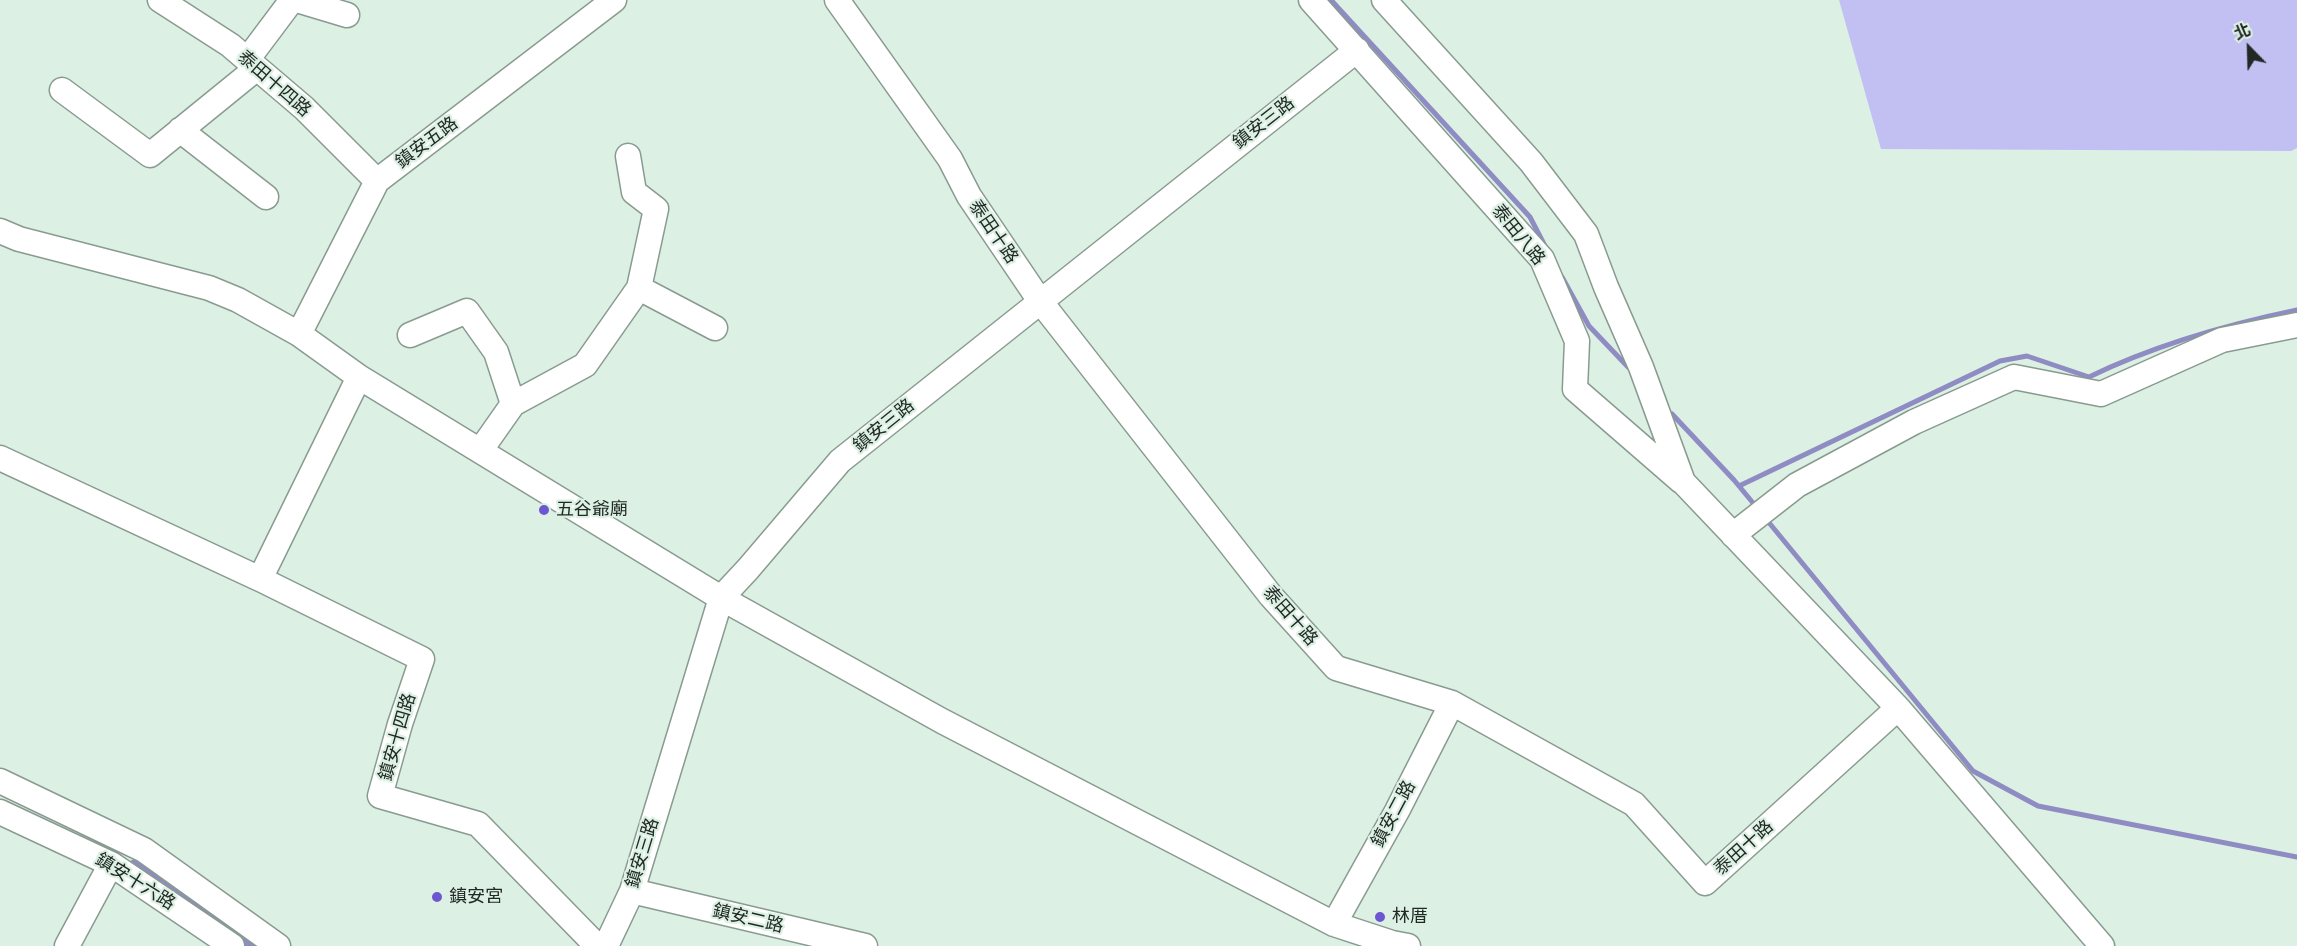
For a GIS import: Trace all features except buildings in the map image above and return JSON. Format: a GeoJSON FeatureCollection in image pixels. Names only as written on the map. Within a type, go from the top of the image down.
{"type":"FeatureCollection","features":[{"type":"Feature","properties":{"kind":"street","name":"泰田十四路"},"geometry":{"type":"LineString","coordinates":[[160,0],[230,45],[304,108],[377,181]]}},
{"type":"Feature","properties":{"kind":"street"},"geometry":{"type":"LineString","coordinates":[[62,90],[150,154],[180,130],[252,64],[292,0]]}},
{"type":"Feature","properties":{"kind":"street"},"geometry":{"type":"LineString","coordinates":[[297,0],[347,15]]}},
{"type":"Feature","properties":{"kind":"street","name":"泰田十路"},"geometry":{"type":"LineString","coordinates":[[837,0],[950,159],[969,196],[1040,301],[1271,596],[1336,668],[1452,703],[1634,804],[1705,883],[1898,708]]}},
{"type":"Feature","properties":{"kind":"street","name":"泰田八路"},"geometry":{"type":"LineString","coordinates":[[1311,0],[1542,259],[1577,341],[1575,389],[1683,482]]}},
{"type":"Feature","properties":{"kind":"street"},"geometry":{"type":"LineString","coordinates":[[1384,0],[1531,162],[1586,234],[1605,287],[1641,367],[1683,482],[1898,708],[2102,946]]}},
{"type":"Feature","properties":{"kind":"street","name":"鎮安五路"},"geometry":{"type":"LineString","coordinates":[[299,334],[377,181],[604,3]]}},
{"type":"Feature","properties":{"kind":"street","name":"鎮安三路"},"geometry":{"type":"LineString","coordinates":[[606,946],[632,891],[721,598],[840,461],[1357,50]]}},
{"type":"Feature","properties":{"kind":"street"},"geometry":{"type":"LineString","coordinates":[[180,130],[266,197]]}},
{"type":"Feature","properties":{"kind":"street"},"geometry":{"type":"LineString","coordinates":[[480,451],[513,404],[585,365],[639,288],[656,208],[634,192],[628,156]]}},
{"type":"Feature","properties":{"kind":"street"},"geometry":{"type":"LineString","coordinates":[[0,231],[19,239],[209,288],[238,300],[299,334],[359,377],[721,598],[942,721],[1334,924],[1407,946]]}},
{"type":"Feature","properties":{"kind":"street"},"geometry":{"type":"LineString","coordinates":[[639,288],[715,328]]}},
{"type":"Feature","properties":{"kind":"street"},"geometry":{"type":"LineString","coordinates":[[410,335],[467,311],[496,352],[513,404]]}},
{"type":"Feature","properties":{"kind":"street"},"geometry":{"type":"LineString","coordinates":[[1733,535],[1797,485],[1914,422],[2014,376],[2101,394],[2222,340],[2297,325]]}},
{"type":"Feature","properties":{"kind":"street"},"geometry":{"type":"LineString","coordinates":[[260,579],[359,377]]}},
{"type":"Feature","properties":{"kind":"street","name":"鎮安十四路"},"geometry":{"type":"LineString","coordinates":[[0,458],[260,579],[422,658],[400,724],[380,796],[478,824],[597,946]]}},
{"type":"Feature","properties":{"kind":"street","name":"鎮安二路"},"geometry":{"type":"LineString","coordinates":[[1334,924],[1452,703]]}},
{"type":"Feature","properties":{"kind":"street"},"geometry":{"type":"LineString","coordinates":[[0,781],[144,850],[278,946]]}},
{"type":"Feature","properties":{"kind":"street","name":"鎮安十六路"},"geometry":{"type":"LineString","coordinates":[[0,812],[111,864],[232,946]]}},
{"type":"Feature","properties":{"kind":"street"},"geometry":{"type":"LineString","coordinates":[[67,946],[111,864]]}},
{"type":"Feature","properties":{"kind":"street","name":"鎮安二路"},"geometry":{"type":"LineString","coordinates":[[632,891],[865,946]]}},
{"type":"Feature","properties":{"kind":"shaded area"},"geometry":{"type":"Polygon","coordinates":[[[1839,0],[2297,0],[2297,148],[2291,151],[1881,149],[1839,0]]]}},
{"type":"Feature","properties":{"kind":"waterway"},"geometry":{"type":"LineString","coordinates":[[1331,0],[1530,217],[1546,248]]}},
{"type":"Feature","properties":{"kind":"waterway"},"geometry":{"type":"LineString","coordinates":[[1562,277],[1589,326],[1628,367]]}},
{"type":"Feature","properties":{"kind":"waterway"},"geometry":{"type":"LineString","coordinates":[[1739,486],[2000,361],[2027,356],[2089,377],[2139,355],[2191,337],[2297,310]]}},
{"type":"Feature","properties":{"kind":"waterway"},"geometry":{"type":"LineString","coordinates":[[1672,414],[1758,509]]}},
{"type":"Feature","properties":{"kind":"waterway"},"geometry":{"type":"LineString","coordinates":[[1766,519],[1973,771],[2038,806],[2297,857]]}},
{"type":"Feature","properties":{"kind":"waterway"},"geometry":{"type":"LineString","coordinates":[[136,868],[181,895],[255,946]]}},
{"type":"Feature","properties":{"kind":"place","name":"五谷爺廟"},"geometry":{"type":"Point","coordinates":[544,510]}},
{"type":"Feature","properties":{"kind":"place","name":"鎮安宮"},"geometry":{"type":"Point","coordinates":[437,897]}},
{"type":"Feature","properties":{"kind":"place","name":"林厝"},"geometry":{"type":"Point","coordinates":[1380,917]}}]}
